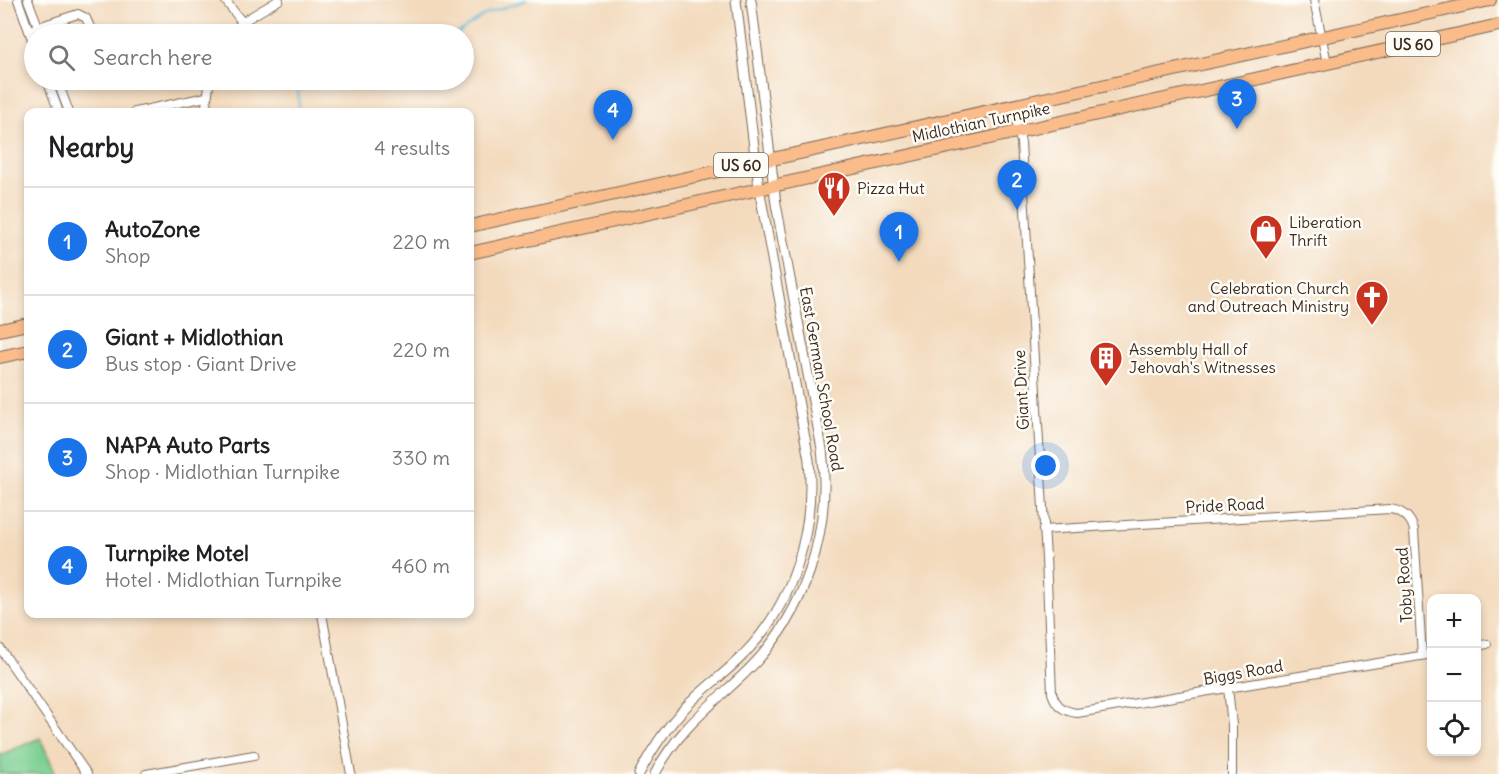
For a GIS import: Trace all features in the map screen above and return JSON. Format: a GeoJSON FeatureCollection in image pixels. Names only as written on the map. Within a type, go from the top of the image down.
{"type":"FeatureCollection","features":[{"type":"Feature","properties":{"kind":"main road","name":"Midlothian Turnpike"},"geometry":{"type":"LineString","coordinates":[[474,225],[1490,0]]}},
{"type":"Feature","properties":{"kind":"main road","name":"Midlothian Turnpike"},"geometry":{"type":"LineString","coordinates":[[474,252],[1499,25]]}},
{"type":"Feature","properties":{"kind":"main road"},"geometry":{"type":"LineString","coordinates":[[0,330],[24,325]]}},
{"type":"Feature","properties":{"kind":"main road"},"geometry":{"type":"LineString","coordinates":[[0,357],[24,352]]}},
{"type":"Feature","properties":{"kind":"street"},"geometry":{"type":"LineString","coordinates":[[18,0],[27,24]]}},
{"type":"Feature","properties":{"kind":"street"},"geometry":{"type":"LineString","coordinates":[[28,0],[37,24]]}},
{"type":"Feature","properties":{"kind":"street"},"geometry":{"type":"LineString","coordinates":[[225,0],[242,22],[279,0]]}},
{"type":"Feature","properties":{"kind":"street","name":"East German School Road"},"geometry":{"type":"LineString","coordinates":[[639,774],[654,747],[675,718],[737,662],[772,618],[791,582],[804,543],[810,502],[809,460],[759,188],[736,0]]}},
{"type":"Feature","properties":{"kind":"street","name":"East German School Road"},"geometry":{"type":"LineString","coordinates":[[655,774],[673,744],[690,723],[748,670],[771,644],[788,619],[804,587],[818,547],[824,505],[824,463],[774,185],[751,0]]}},
{"type":"Feature","properties":{"kind":"street"},"geometry":{"type":"LineString","coordinates":[[1314,0],[1327,63]]}},
{"type":"Feature","properties":{"kind":"street"},"geometry":{"type":"LineString","coordinates":[[55,24],[78,14],[86,18],[89,24]]}},
{"type":"Feature","properties":{"kind":"street"},"geometry":{"type":"LineString","coordinates":[[51,90],[58,108]]}},
{"type":"Feature","properties":{"kind":"street"},"geometry":{"type":"LineString","coordinates":[[61,90],[68,108]]}},
{"type":"Feature","properties":{"kind":"street"},"geometry":{"type":"LineString","coordinates":[[205,108],[208,90]]}},
{"type":"Feature","properties":{"kind":"street"},"geometry":{"type":"LineString","coordinates":[[154,108],[206,97]]}},
{"type":"Feature","properties":{"kind":"street","name":"Giant Drive"},"geometry":{"type":"LineString","coordinates":[[1013,105],[1019,131],[1052,693],[1059,707]]}},
{"type":"Feature","properties":{"kind":"street"},"geometry":{"type":"LineString","coordinates":[[802,419],[816,417]]}},
{"type":"Feature","properties":{"kind":"street","name":"Pride Road"},"geometry":{"type":"LineString","coordinates":[[1043,530],[1390,509],[1407,516]]}},
{"type":"Feature","properties":{"kind":"street","name":"Toby Road"},"geometry":{"type":"LineString","coordinates":[[1407,516],[1414,530],[1422,655]]}},
{"type":"Feature","properties":{"kind":"street"},"geometry":{"type":"LineString","coordinates":[[323,618],[351,774]]}},
{"type":"Feature","properties":{"kind":"street"},"geometry":{"type":"LineString","coordinates":[[1481,645],[1487,644]]}},
{"type":"Feature","properties":{"kind":"street"},"geometry":{"type":"LineString","coordinates":[[0,648],[87,774]]}},
{"type":"Feature","properties":{"kind":"street","name":"Biggs Road"},"geometry":{"type":"LineString","coordinates":[[1059,707],[1066,712],[1077,713],[1427,654]]}},
{"type":"Feature","properties":{"kind":"street"},"geometry":{"type":"LineString","coordinates":[[1228,688],[1232,725],[1232,774]]}},
{"type":"Feature","properties":{"kind":"street"},"geometry":{"type":"LineString","coordinates":[[146,774],[254,754]]}},
{"type":"Feature","properties":{"kind":"green space"},"geometry":{"type":"Polygon","coordinates":[[[40,738],[56,774],[0,774],[0,755],[40,738]]]}},
{"type":"Feature","properties":{"kind":"waterway"},"geometry":{"type":"LineString","coordinates":[[472,24],[486,14],[526,0]]}},
{"type":"Feature","properties":{"kind":"waterway"},"geometry":{"type":"LineString","coordinates":[[298,90],[299,108]]}},
{"type":"Feature","properties":{"kind":"place","name":"NAPA Auto Parts"},"geometry":{"type":"Point","coordinates":[1237,129]}},
{"type":"Feature","properties":{"kind":"place","name":"Turnpike Motel"},"geometry":{"type":"Point","coordinates":[613,140]}},
{"type":"Feature","properties":{"kind":"place","name":"Giant + Midlothian"},"geometry":{"type":"Point","coordinates":[1017,210]}},
{"type":"Feature","properties":{"kind":"place","name":"Pizza Hut"},"geometry":{"type":"Point","coordinates":[834,217]}},
{"type":"Feature","properties":{"kind":"place","name":"Liberation Thrift"},"geometry":{"type":"Point","coordinates":[1266,260]}},
{"type":"Feature","properties":{"kind":"place","name":"AutoZone"},"geometry":{"type":"Point","coordinates":[899,262]}},
{"type":"Feature","properties":{"kind":"place","name":"Celebration Church and Outreach Ministry"},"geometry":{"type":"Point","coordinates":[1372,326]}},
{"type":"Feature","properties":{"kind":"place","name":"Assembly Hall of Jehovah's Witnesses"},"geometry":{"type":"Point","coordinates":[1106,387]}}]}
